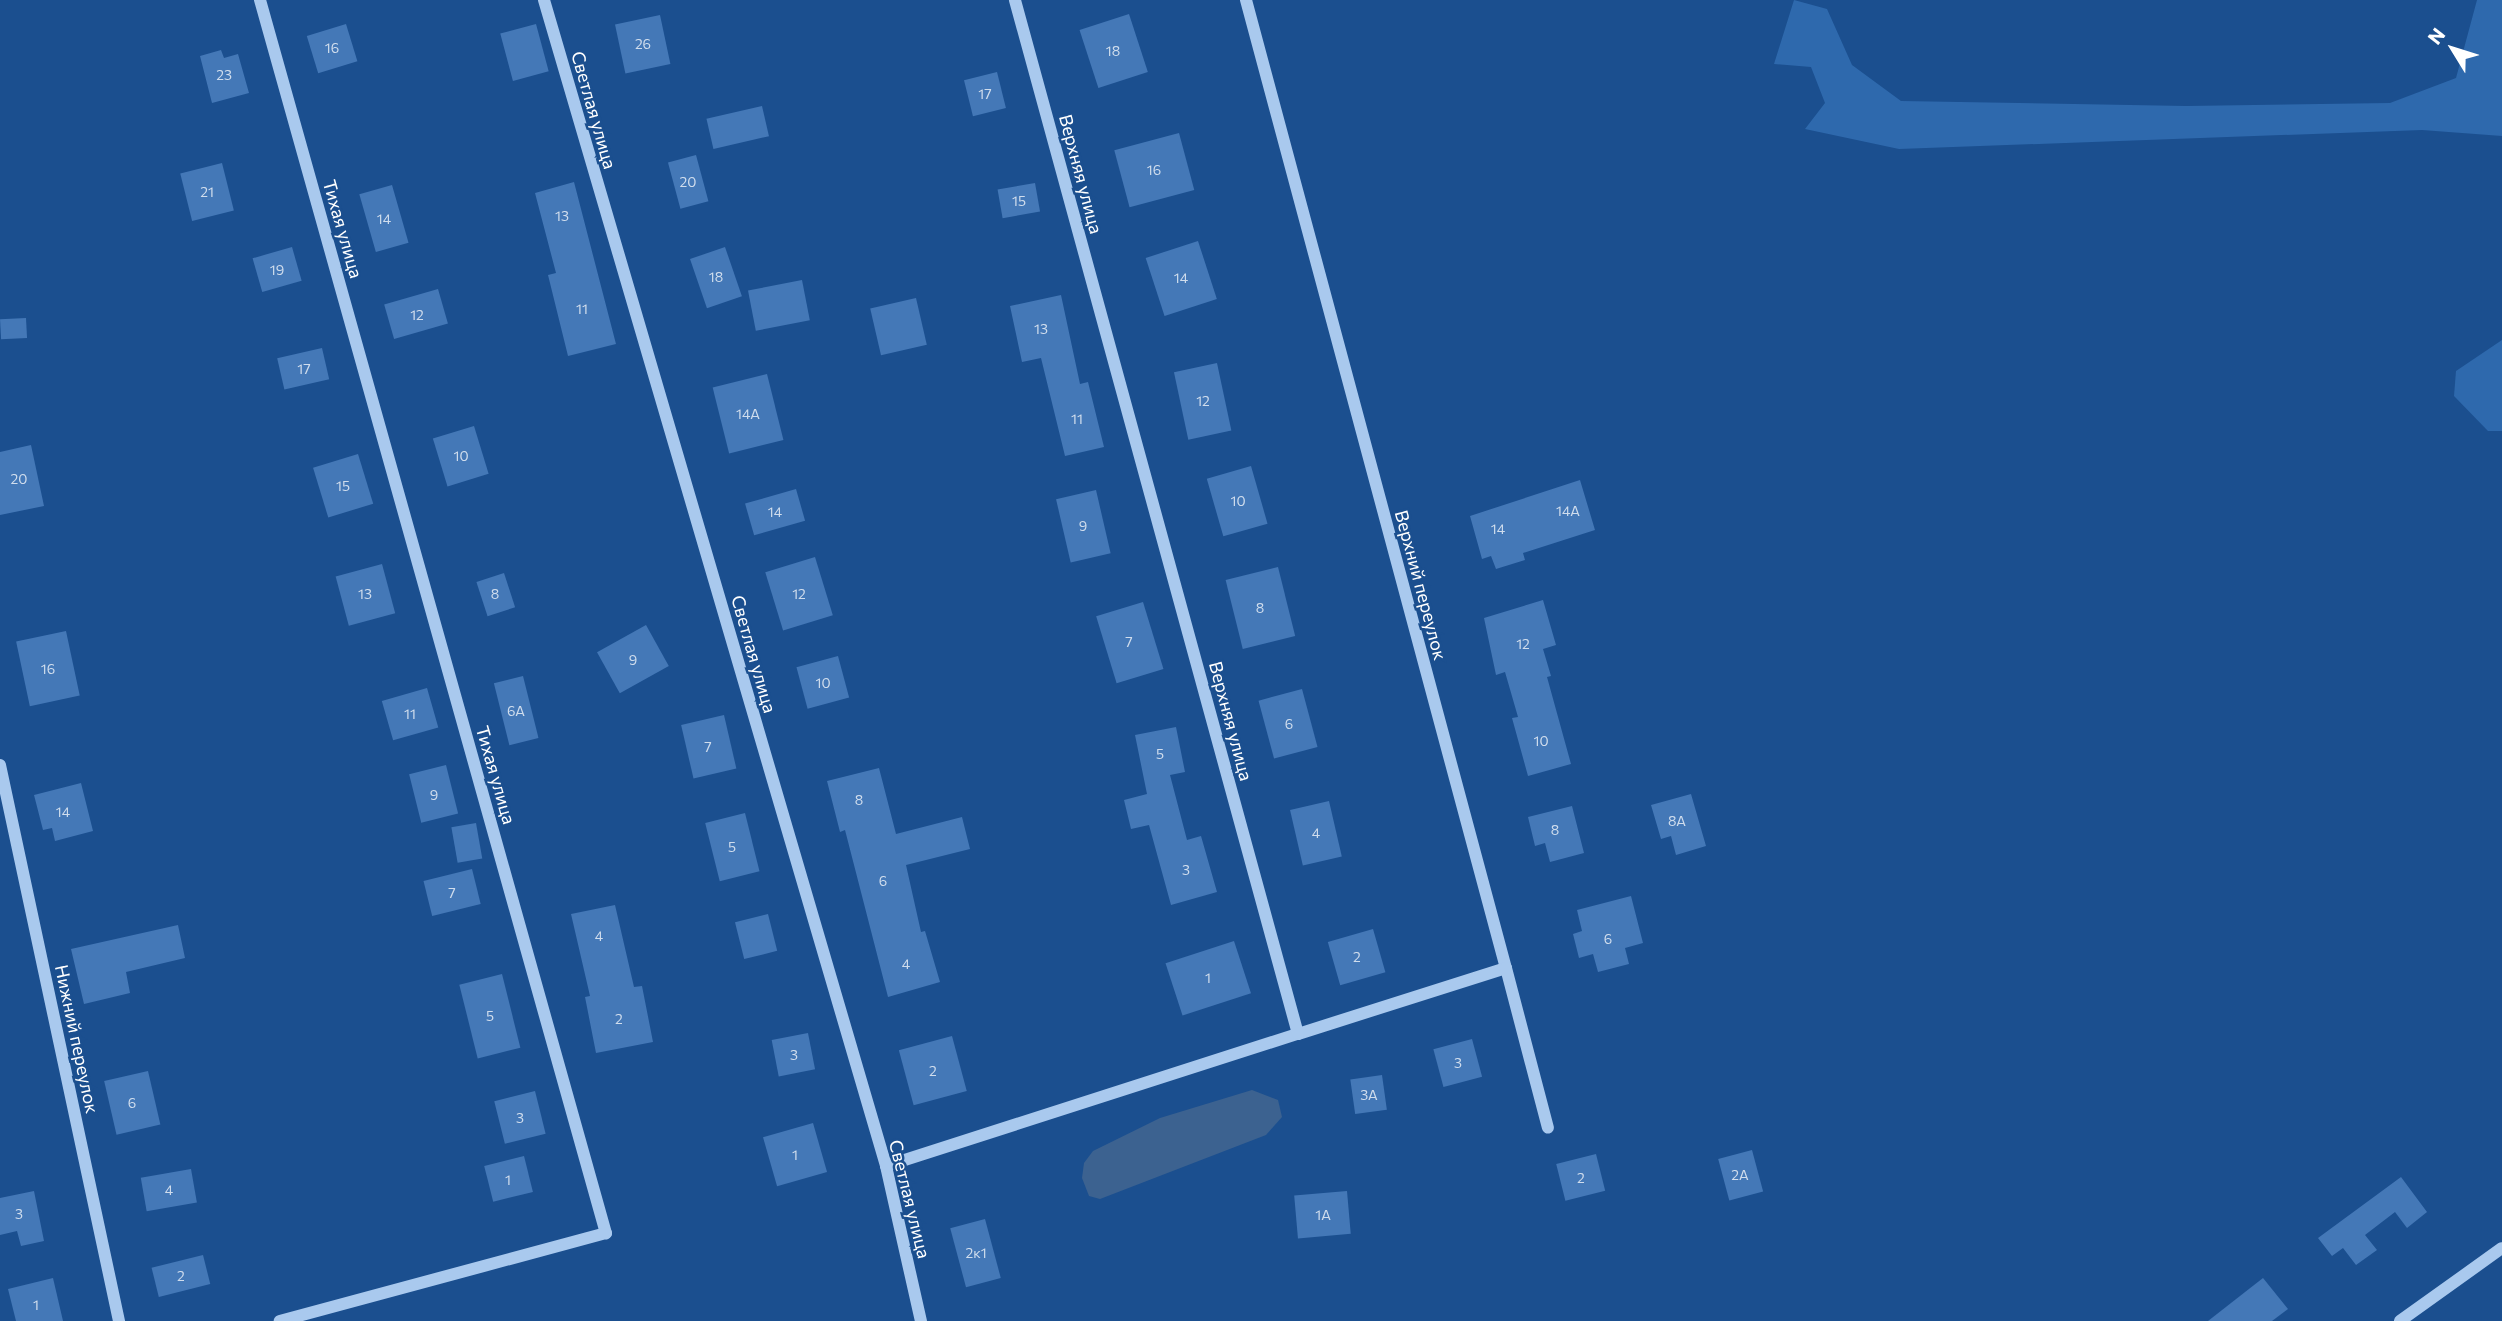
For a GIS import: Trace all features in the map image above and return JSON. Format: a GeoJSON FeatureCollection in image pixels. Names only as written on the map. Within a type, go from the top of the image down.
{"type":"FeatureCollection","features":[{"type":"Feature","properties":{"kind":"street","name":"Тихая улица"},"geometry":{"type":"LineString","coordinates":[[260,0],[606,1233],[280,1321]]}},
{"type":"Feature","properties":{"kind":"street","name":"Светлая улица"},"geometry":{"type":"LineString","coordinates":[[544,0],[886,1166],[921,1320]]}},
{"type":"Feature","properties":{"kind":"street","name":"Верхняя улица"},"geometry":{"type":"LineString","coordinates":[[1015,0],[1298,1034]]}},
{"type":"Feature","properties":{"kind":"street","name":"Верхний переулок"},"geometry":{"type":"LineString","coordinates":[[1246,0],[1548,1128]]}},
{"type":"Feature","properties":{"kind":"street","name":"Нижний переулок"},"geometry":{"type":"LineString","coordinates":[[0,765],[119,1321]]}},
{"type":"Feature","properties":{"kind":"street"},"geometry":{"type":"LineString","coordinates":[[886,1166],[1506,968]]}},
{"type":"Feature","properties":{"kind":"street"},"geometry":{"type":"LineString","coordinates":[[2400,1321],[2502,1248]]}},
{"type":"Feature","properties":{"kind":"shaded area"},"geometry":{"type":"Polygon","coordinates":[[[1794,0],[1827,9],[1852,65],[1901,101],[2186,106],[2390,103],[2456,78],[2477,0],[2502,0],[2502,136],[2422,130],[1899,149],[1805,129],[1825,103],[1811,67],[1774,64],[1794,0]]]}},
{"type":"Feature","properties":{"kind":"shaded area"},"geometry":{"type":"Polygon","coordinates":[[[2502,340],[2502,431],[2488,431],[2454,396],[2456,371],[2502,340]]]}},
{"type":"Feature","properties":{"kind":"shaded area"},"geometry":{"type":"Polygon","coordinates":[[[1252,1090],[1278,1100],[1282,1117],[1266,1135],[1100,1199],[1089,1196],[1082,1178],[1084,1163],[1093,1151],[1160,1118],[1252,1090]]]}},
{"type":"Feature","properties":{"kind":"building"},"geometry":{"type":"Polygon","coordinates":[[[1129,14],[1148,72],[1098,88],[1080,30],[1129,14]]]}},
{"type":"Feature","properties":{"kind":"building"},"geometry":{"type":"Polygon","coordinates":[[[660,15],[670,64],[625,73],[615,25],[660,15]]]}},
{"type":"Feature","properties":{"kind":"building"},"geometry":{"type":"Polygon","coordinates":[[[346,24],[357,61],[318,73],[307,36],[346,24]]]}},
{"type":"Feature","properties":{"kind":"building"},"geometry":{"type":"Polygon","coordinates":[[[536,24],[549,71],[513,81],[500,34],[536,24]]]}},
{"type":"Feature","properties":{"kind":"building"},"geometry":{"type":"Polygon","coordinates":[[[221,50],[224,58],[238,54],[249,93],[212,103],[200,56],[221,50]]]}},
{"type":"Feature","properties":{"kind":"building"},"geometry":{"type":"Polygon","coordinates":[[[997,72],[1006,108],[973,116],[964,80],[997,72]]]}},
{"type":"Feature","properties":{"kind":"building"},"geometry":{"type":"Polygon","coordinates":[[[762,106],[769,136],[713,149],[706,119],[762,106]]]}},
{"type":"Feature","properties":{"kind":"building"},"geometry":{"type":"Polygon","coordinates":[[[1179,133],[1194,190],[1130,207],[1114,150],[1179,133]]]}},
{"type":"Feature","properties":{"kind":"building"},"geometry":{"type":"Polygon","coordinates":[[[696,155],[708,201],[680,209],[668,163],[696,155]]]}},
{"type":"Feature","properties":{"kind":"building"},"geometry":{"type":"Polygon","coordinates":[[[222,163],[234,211],[192,221],[180,173],[222,163]]]}},
{"type":"Feature","properties":{"kind":"building"},"geometry":{"type":"Polygon","coordinates":[[[574,182],[616,344],[568,356],[548,275],[556,273],[535,193],[574,182]]]}},
{"type":"Feature","properties":{"kind":"building"},"geometry":{"type":"Polygon","coordinates":[[[1035,183],[1040,212],[1003,218],[998,190],[1035,183]]]}},
{"type":"Feature","properties":{"kind":"building"},"geometry":{"type":"Polygon","coordinates":[[[392,185],[409,243],[376,252],[359,194],[392,185]]]}},
{"type":"Feature","properties":{"kind":"building"},"geometry":{"type":"Polygon","coordinates":[[[1198,241],[1217,299],[1165,316],[1146,258],[1198,241]]]}},
{"type":"Feature","properties":{"kind":"building"},"geometry":{"type":"Polygon","coordinates":[[[292,247],[302,281],[262,292],[253,258],[292,247]]]}},
{"type":"Feature","properties":{"kind":"building"},"geometry":{"type":"Polygon","coordinates":[[[725,247],[742,296],[707,308],[690,259],[725,247]]]}},
{"type":"Feature","properties":{"kind":"building"},"geometry":{"type":"Polygon","coordinates":[[[802,280],[810,320],[756,331],[748,290],[802,280]]]}},
{"type":"Feature","properties":{"kind":"building"},"geometry":{"type":"Polygon","coordinates":[[[438,289],[448,324],[394,339],[384,304],[438,289]]]}},
{"type":"Feature","properties":{"kind":"building"},"geometry":{"type":"Polygon","coordinates":[[[1061,295],[1080,384],[1088,382],[1104,447],[1065,456],[1041,358],[1022,362],[1010,306],[1061,295]]]}},
{"type":"Feature","properties":{"kind":"building"},"geometry":{"type":"Polygon","coordinates":[[[916,298],[927,345],[881,355],[870,309],[916,298]]]}},
{"type":"Feature","properties":{"kind":"building"},"geometry":{"type":"Polygon","coordinates":[[[26,318],[27,338],[1,339],[0,319],[26,318]]]}},
{"type":"Feature","properties":{"kind":"building"},"geometry":{"type":"Polygon","coordinates":[[[322,348],[329,379],[284,390],[277,358],[322,348]]]}},
{"type":"Feature","properties":{"kind":"building"},"geometry":{"type":"Polygon","coordinates":[[[1217,363],[1231,430],[1188,440],[1174,372],[1217,363]]]}},
{"type":"Feature","properties":{"kind":"building"},"geometry":{"type":"Polygon","coordinates":[[[767,374],[783,440],[729,454],[713,388],[767,374]]]}},
{"type":"Feature","properties":{"kind":"building"},"geometry":{"type":"Polygon","coordinates":[[[474,426],[489,474],[447,486],[433,439],[474,426]]]}},
{"type":"Feature","properties":{"kind":"building"},"geometry":{"type":"Polygon","coordinates":[[[31,445],[44,506],[0,515],[0,452],[31,445]]]}},
{"type":"Feature","properties":{"kind":"building"},"geometry":{"type":"Polygon","coordinates":[[[358,454],[373,504],[328,517],[313,468],[358,454]]]}},
{"type":"Feature","properties":{"kind":"building"},"geometry":{"type":"Polygon","coordinates":[[[1251,466],[1268,524],[1223,536],[1207,479],[1251,466]]]}},
{"type":"Feature","properties":{"kind":"building"},"geometry":{"type":"Polygon","coordinates":[[[1580,480],[1595,530],[1523,553],[1525,560],[1496,569],[1491,556],[1482,559],[1470,516],[1580,480]]]}},
{"type":"Feature","properties":{"kind":"building"},"geometry":{"type":"Polygon","coordinates":[[[796,489],[805,521],[754,535],[745,504],[796,489]]]}},
{"type":"Feature","properties":{"kind":"building"},"geometry":{"type":"Polygon","coordinates":[[[1096,490],[1111,553],[1071,563],[1056,499],[1096,490]]]}},
{"type":"Feature","properties":{"kind":"building"},"geometry":{"type":"Polygon","coordinates":[[[815,557],[833,615],[783,631],[765,572],[815,557]]]}},
{"type":"Feature","properties":{"kind":"building"},"geometry":{"type":"Polygon","coordinates":[[[382,564],[395,613],[349,626],[336,576],[382,564]]]}},
{"type":"Feature","properties":{"kind":"building"},"geometry":{"type":"Polygon","coordinates":[[[1278,567],[1295,636],[1243,649],[1226,580],[1278,567]]]}},
{"type":"Feature","properties":{"kind":"building"},"geometry":{"type":"Polygon","coordinates":[[[504,573],[515,607],[488,616],[476,582],[504,573]]]}},
{"type":"Feature","properties":{"kind":"building"},"geometry":{"type":"Polygon","coordinates":[[[1543,600],[1556,645],[1543,649],[1551,676],[1547,677],[1571,764],[1528,776],[1512,718],[1518,717],[1505,672],[1496,675],[1484,618],[1543,600]]]}},
{"type":"Feature","properties":{"kind":"building"},"geometry":{"type":"Polygon","coordinates":[[[1143,602],[1163,669],[1117,683],[1096,616],[1143,602]]]}},
{"type":"Feature","properties":{"kind":"building"},"geometry":{"type":"Polygon","coordinates":[[[646,625],[669,666],[620,693],[597,652],[646,625]]]}},
{"type":"Feature","properties":{"kind":"building"},"geometry":{"type":"Polygon","coordinates":[[[66,631],[80,696],[30,706],[16,642],[66,631]]]}},
{"type":"Feature","properties":{"kind":"building"},"geometry":{"type":"Polygon","coordinates":[[[838,656],[849,698],[808,709],[796,667],[838,656]]]}},
{"type":"Feature","properties":{"kind":"building"},"geometry":{"type":"Polygon","coordinates":[[[523,676],[538,738],[509,745],[494,683],[523,676]]]}},
{"type":"Feature","properties":{"kind":"building"},"geometry":{"type":"Polygon","coordinates":[[[427,688],[438,727],[393,740],[382,701],[427,688]]]}},
{"type":"Feature","properties":{"kind":"building"},"geometry":{"type":"Polygon","coordinates":[[[1302,689],[1318,747],[1274,759],[1259,701],[1302,689]]]}},
{"type":"Feature","properties":{"kind":"building"},"geometry":{"type":"Polygon","coordinates":[[[724,715],[736,769],[694,778],[681,725],[724,715]]]}},
{"type":"Feature","properties":{"kind":"building"},"geometry":{"type":"Polygon","coordinates":[[[1176,727],[1185,772],[1170,775],[1187,840],[1201,836],[1217,892],[1171,905],[1149,825],[1131,829],[1124,800],[1147,794],[1135,735],[1176,727]]]}},
{"type":"Feature","properties":{"kind":"building"},"geometry":{"type":"Polygon","coordinates":[[[446,765],[458,814],[421,823],[409,774],[446,765]]]}},
{"type":"Feature","properties":{"kind":"building"},"geometry":{"type":"Polygon","coordinates":[[[879,768],[896,834],[962,817],[970,849],[906,865],[921,932],[925,931],[940,982],[888,997],[845,830],[840,832],[827,781],[879,768]]]}},
{"type":"Feature","properties":{"kind":"building"},"geometry":{"type":"Polygon","coordinates":[[[81,783],[93,831],[55,841],[52,828],[43,830],[34,795],[81,783]]]}},
{"type":"Feature","properties":{"kind":"building"},"geometry":{"type":"Polygon","coordinates":[[[1691,794],[1706,846],[1676,855],[1671,836],[1661,839],[1651,805],[1691,794]]]}},
{"type":"Feature","properties":{"kind":"building"},"geometry":{"type":"Polygon","coordinates":[[[1329,801],[1342,857],[1303,866],[1290,810],[1329,801]]]}},
{"type":"Feature","properties":{"kind":"building"},"geometry":{"type":"Polygon","coordinates":[[[1572,806],[1584,853],[1550,862],[1545,843],[1535,846],[1528,817],[1572,806]]]}},
{"type":"Feature","properties":{"kind":"building"},"geometry":{"type":"Polygon","coordinates":[[[745,813],[760,871],[720,881],[705,823],[745,813]]]}},
{"type":"Feature","properties":{"kind":"building"},"geometry":{"type":"Polygon","coordinates":[[[476,823],[482,858],[458,863],[451,827],[476,823]]]}},
{"type":"Feature","properties":{"kind":"building"},"geometry":{"type":"Polygon","coordinates":[[[472,869],[481,904],[432,916],[423,881],[472,869]]]}},
{"type":"Feature","properties":{"kind":"building"},"geometry":{"type":"Polygon","coordinates":[[[1631,896],[1643,943],[1625,948],[1629,964],[1598,972],[1593,954],[1579,958],[1573,934],[1582,931],[1577,910],[1631,896]]]}},
{"type":"Feature","properties":{"kind":"building"},"geometry":{"type":"Polygon","coordinates":[[[615,905],[634,987],[642,986],[653,1042],[596,1053],[585,997],[590,996],[571,914],[615,905]]]}},
{"type":"Feature","properties":{"kind":"building"},"geometry":{"type":"Polygon","coordinates":[[[768,914],[777,951],[744,959],[735,922],[768,914]]]}},
{"type":"Feature","properties":{"kind":"building"},"geometry":{"type":"Polygon","coordinates":[[[178,925],[185,958],[126,972],[130,993],[84,1004],[71,949],[178,925]]]}},
{"type":"Feature","properties":{"kind":"building"},"geometry":{"type":"Polygon","coordinates":[[[1373,929],[1385,972],[1340,985],[1328,942],[1373,929]]]}},
{"type":"Feature","properties":{"kind":"building"},"geometry":{"type":"Polygon","coordinates":[[[1234,941],[1251,993],[1183,1016],[1166,963],[1234,941]]]}},
{"type":"Feature","properties":{"kind":"building"},"geometry":{"type":"Polygon","coordinates":[[[502,974],[520,1048],[478,1058],[459,985],[502,974]]]}},
{"type":"Feature","properties":{"kind":"building"},"geometry":{"type":"Polygon","coordinates":[[[808,1033],[815,1069],[779,1076],[772,1040],[808,1033]]]}},
{"type":"Feature","properties":{"kind":"building"},"geometry":{"type":"Polygon","coordinates":[[[952,1036],[967,1091],[914,1105],[899,1050],[952,1036]]]}},
{"type":"Feature","properties":{"kind":"building"},"geometry":{"type":"Polygon","coordinates":[[[1472,1039],[1482,1077],[1443,1087],[1433,1049],[1472,1039]]]}},
{"type":"Feature","properties":{"kind":"building"},"geometry":{"type":"Polygon","coordinates":[[[148,1071],[160,1125],[117,1135],[104,1081],[148,1071]]]}},
{"type":"Feature","properties":{"kind":"building"},"geometry":{"type":"Polygon","coordinates":[[[1382,1075],[1387,1110],[1355,1114],[1350,1079],[1382,1075]]]}},
{"type":"Feature","properties":{"kind":"building"},"geometry":{"type":"Polygon","coordinates":[[[535,1091],[546,1134],[505,1144],[494,1101],[535,1091]]]}},
{"type":"Feature","properties":{"kind":"building"},"geometry":{"type":"Polygon","coordinates":[[[813,1123],[827,1172],[777,1186],[763,1137],[813,1123]]]}},
{"type":"Feature","properties":{"kind":"building"},"geometry":{"type":"Polygon","coordinates":[[[1752,1150],[1763,1192],[1729,1201],[1718,1159],[1752,1150]]]}},
{"type":"Feature","properties":{"kind":"building"},"geometry":{"type":"Polygon","coordinates":[[[1596,1154],[1605,1191],[1565,1201],[1556,1164],[1596,1154]]]}},
{"type":"Feature","properties":{"kind":"building"},"geometry":{"type":"Polygon","coordinates":[[[524,1156],[533,1192],[493,1202],[484,1166],[524,1156]]]}},
{"type":"Feature","properties":{"kind":"building"},"geometry":{"type":"Polygon","coordinates":[[[191,1169],[197,1202],[147,1211],[141,1178],[191,1169]]]}},
{"type":"Feature","properties":{"kind":"building"},"geometry":{"type":"Polygon","coordinates":[[[2401,1177],[2427,1212],[2407,1228],[2395,1212],[2365,1235],[2377,1250],[2356,1265],[2343,1248],[2332,1256],[2318,1238],[2401,1177]]]}},
{"type":"Feature","properties":{"kind":"building"},"geometry":{"type":"Polygon","coordinates":[[[34,1191],[44,1241],[21,1246],[17,1231],[0,1235],[0,1198],[34,1191]]]}},
{"type":"Feature","properties":{"kind":"building"},"geometry":{"type":"Polygon","coordinates":[[[1347,1191],[1351,1234],[1298,1238],[1294,1196],[1347,1191]]]}},
{"type":"Feature","properties":{"kind":"building"},"geometry":{"type":"Polygon","coordinates":[[[985,1219],[1001,1278],[966,1287],[950,1228],[985,1219]]]}},
{"type":"Feature","properties":{"kind":"building"},"geometry":{"type":"Polygon","coordinates":[[[203,1255],[210,1284],[159,1297],[152,1268],[203,1255]]]}},
{"type":"Feature","properties":{"kind":"building"},"geometry":{"type":"Polygon","coordinates":[[[53,1278],[63,1321],[16,1321],[8,1289],[53,1278]]]}},
{"type":"Feature","properties":{"kind":"building"},"geometry":{"type":"Polygon","coordinates":[[[2263,1278],[2288,1309],[2272,1321],[2208,1321],[2263,1278]]]}}]}
